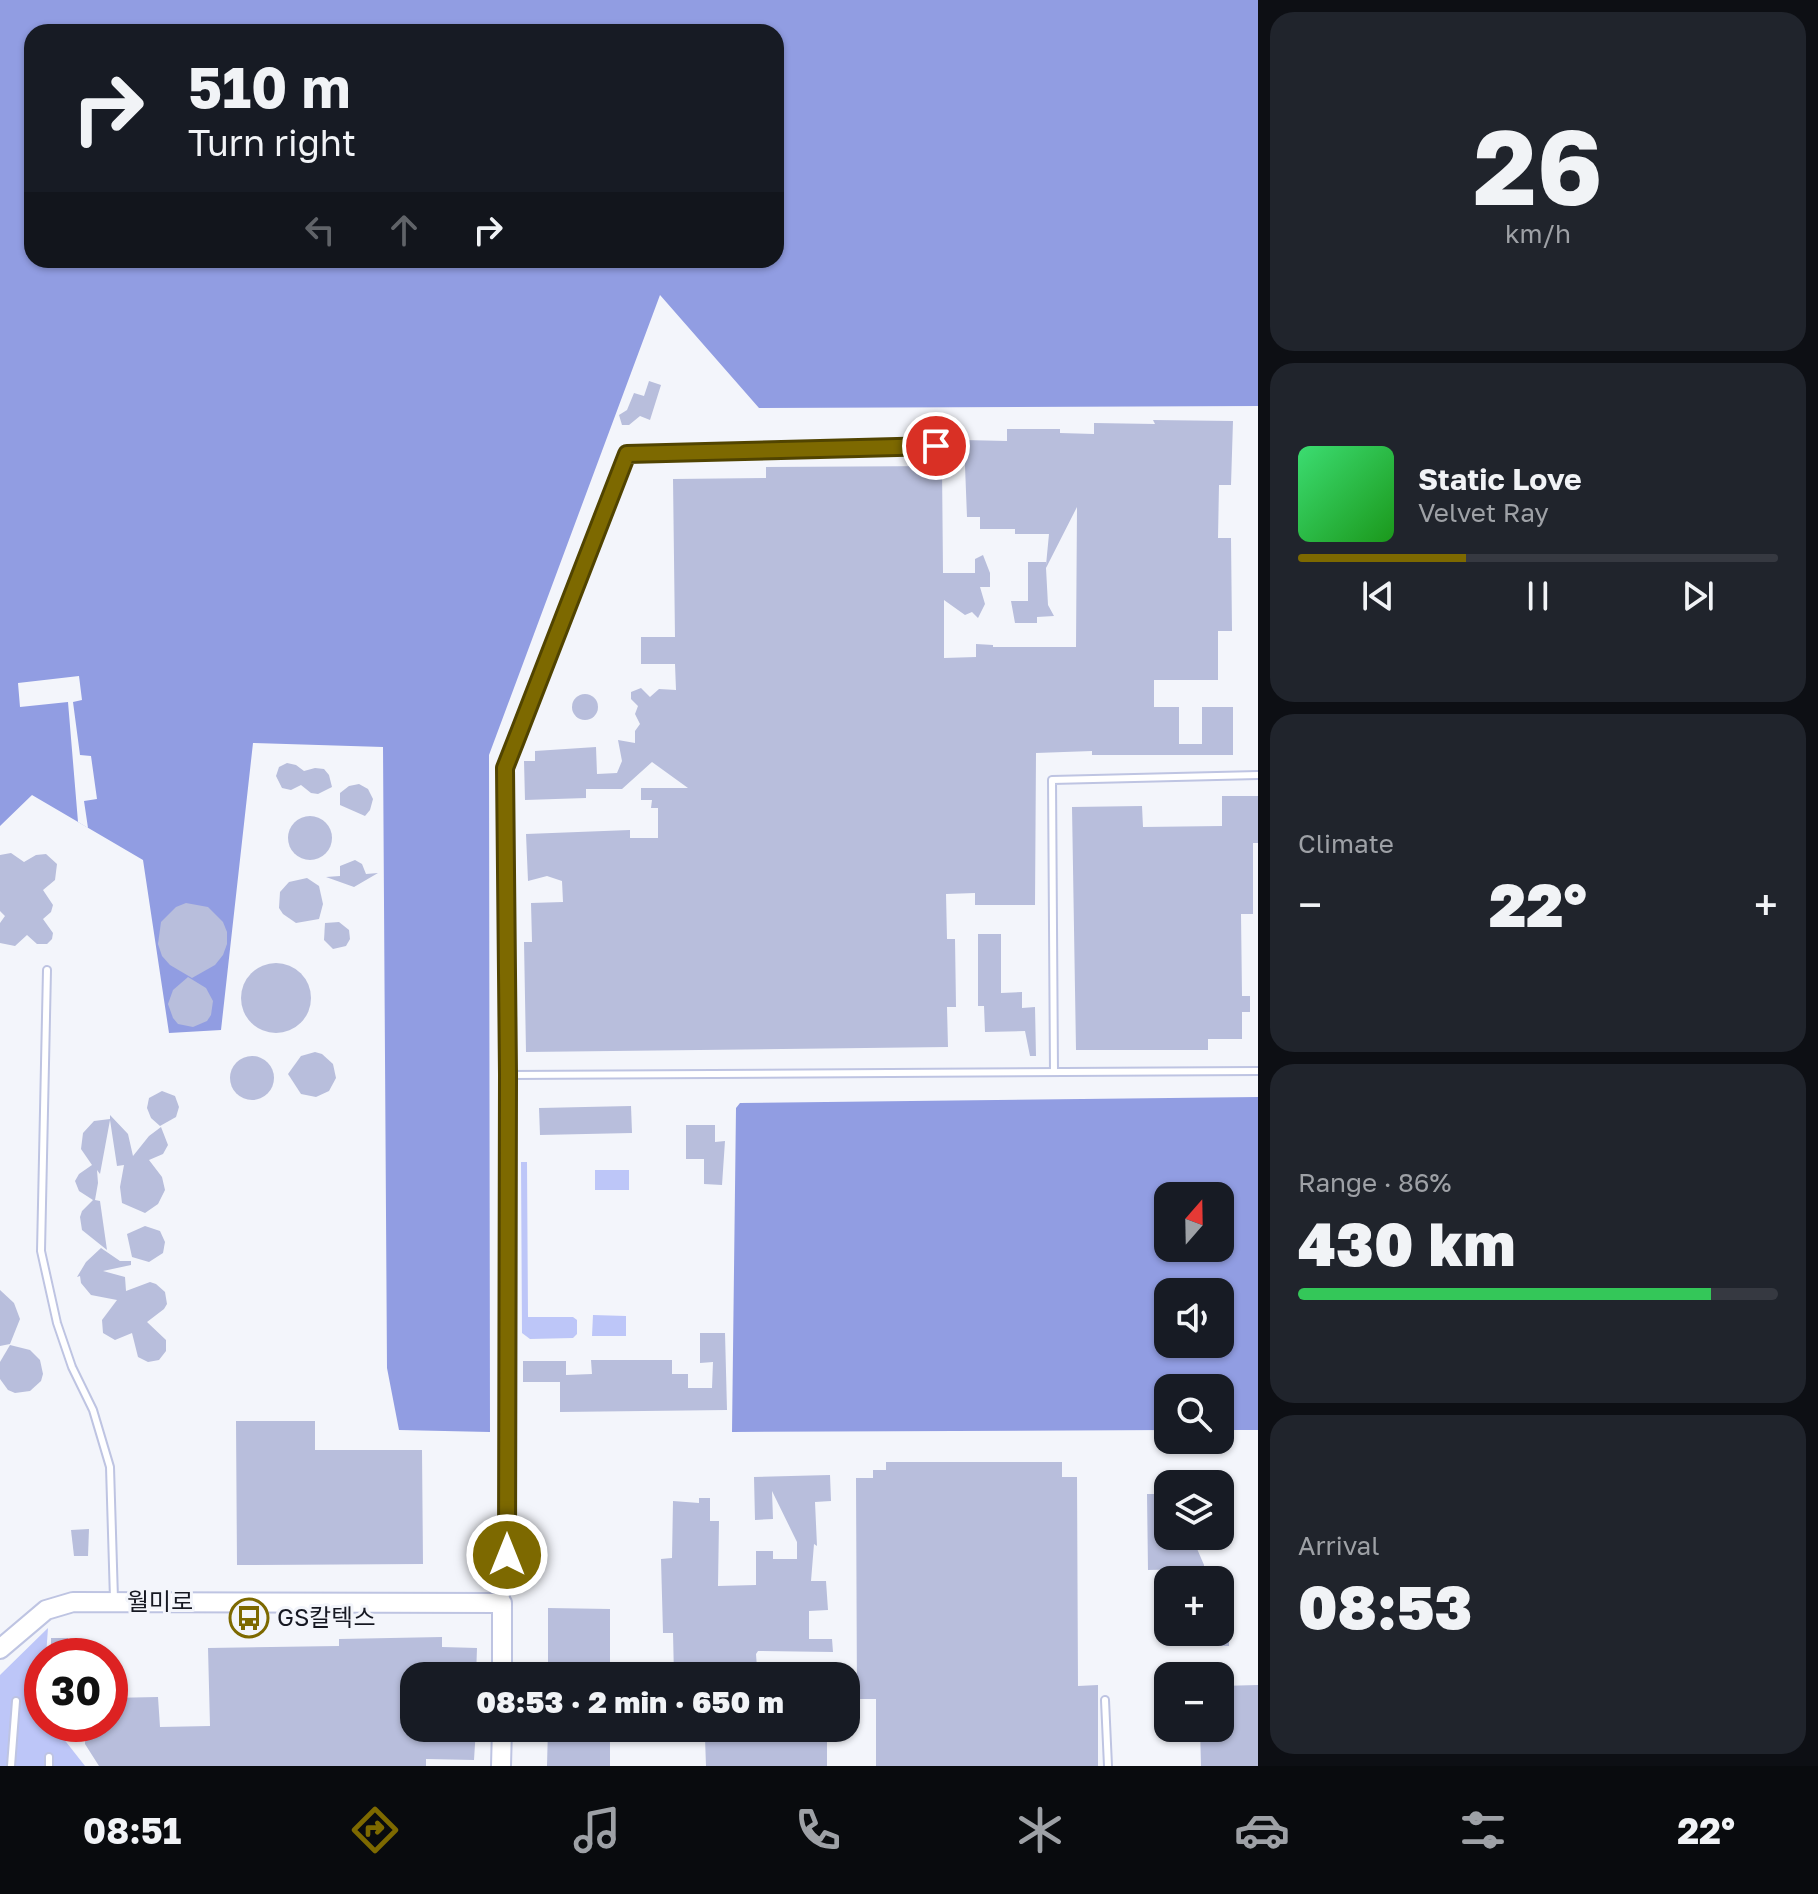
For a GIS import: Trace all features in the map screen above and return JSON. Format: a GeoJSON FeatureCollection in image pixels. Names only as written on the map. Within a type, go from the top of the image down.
{"type":"FeatureCollection","features":[{"type":"Feature","properties":{"kind":"main road","name":"월미로"},"geometry":{"type":"LineString","coordinates":[[0,1649],[46,1610],[73,1602],[502,1603]]}},
{"type":"Feature","properties":{"kind":"main road"},"geometry":{"type":"LineString","coordinates":[[502,1603],[502,1662]]}},
{"type":"Feature","properties":{"kind":"main road"},"geometry":{"type":"LineString","coordinates":[[501,1766],[502,1742]]}},
{"type":"Feature","properties":{"kind":"street"},"geometry":{"type":"LineString","coordinates":[[502,1603],[507,1555],[507,1431]]}},
{"type":"Feature","properties":{"kind":"lane"},"geometry":{"type":"LineString","coordinates":[[507,1431],[505,768],[627,454],[936,446]]}},
{"type":"Feature","properties":{"kind":"lane"},"geometry":{"type":"LineString","coordinates":[[1054,1072],[1052,780],[1258,775]]}},
{"type":"Feature","properties":{"kind":"lane"},"geometry":{"type":"LineString","coordinates":[[47,970],[41,1251],[57,1323],[72,1367],[93,1410],[110,1467],[114,1602]]}},
{"type":"Feature","properties":{"kind":"lane"},"geometry":{"type":"LineString","coordinates":[[508,1075],[1258,1071]]}},
{"type":"Feature","properties":{"kind":"lane"},"geometry":{"type":"LineString","coordinates":[[1105,1700],[1108,1766]]}},
{"type":"Feature","properties":{"kind":"lane"},"geometry":{"type":"LineString","coordinates":[[11,1766],[16,1701]]}},
{"type":"Feature","properties":{"kind":"lane"},"geometry":{"type":"LineString","coordinates":[[49,1757],[49,1766]]}},
{"type":"Feature","properties":{"kind":"shaded area"},"geometry":{"type":"Polygon","coordinates":[[[0,0],[1258,0],[1258,406],[759,408],[660,295],[489,755],[490,1432],[399,1430],[387,1368],[383,747],[253,743],[221,1030],[169,1033],[143,860],[32,795],[0,826],[0,0]]]}},
{"type":"Feature","properties":{"kind":"shaded area"},"geometry":{"type":"Polygon","coordinates":[[[1258,1097],[1258,1430],[1234,1430],[1234,1374],[1154,1374],[1154,1430],[732,1432],[736,1108],[740,1103],[1258,1097]]]}},
{"type":"Feature","properties":{"kind":"shaded area"},"geometry":{"type":"Polygon","coordinates":[[[521,1162],[527,1162],[528,1317],[573,1317],[577,1320],[577,1334],[573,1338],[530,1339],[522,1333],[521,1162]]]}},
{"type":"Feature","properties":{"kind":"shaded area"},"geometry":{"type":"Polygon","coordinates":[[[595,1170],[629,1170],[629,1190],[595,1190],[595,1170]]]}},
{"type":"Feature","properties":{"kind":"shaded area"},"geometry":{"type":"Polygon","coordinates":[[[593,1315],[626,1316],[626,1336],[592,1336],[593,1315]]]}},
{"type":"Feature","properties":{"kind":"shaded area"},"geometry":{"type":"Polygon","coordinates":[[[48,1628],[47,1638],[38,1638],[48,1628]]]}},
{"type":"Feature","properties":{"kind":"shaded area"},"geometry":{"type":"Polygon","coordinates":[[[24,1652],[24,1742],[66,1742],[85,1766],[0,1766],[0,1675],[24,1652]]]}},
{"type":"Feature","properties":{"kind":"pier"},"geometry":{"type":"Polygon","coordinates":[[[79,676],[82,700],[73,702],[80,755],[91,756],[97,799],[84,801],[88,828],[78,822],[68,702],[20,707],[18,683],[79,676]]]}},
{"type":"Feature","properties":{"kind":"building"},"geometry":{"type":"Polygon","coordinates":[[[649,381],[661,385],[650,420],[640,416],[629,425],[622,425],[619,415],[627,410],[634,393],[644,396],[649,381]]]}},
{"type":"Feature","properties":{"kind":"building"},"geometry":{"type":"Polygon","coordinates":[[[1153,420],[1233,421],[1231,485],[1219,485],[1218,538],[1231,538],[1232,631],[1218,631],[1218,680],[1154,680],[1154,707],[1179,707],[1179,744],[1202,744],[1202,707],[1233,707],[1233,755],[1092,755],[1092,751],[1036,753],[1035,905],[975,905],[975,893],[946,894],[947,939],[955,939],[956,1007],[947,1007],[948,1047],[526,1052],[524,942],[532,942],[531,903],[563,902],[562,881],[547,876],[528,881],[526,834],[630,830],[630,838],[658,838],[658,808],[651,808],[652,800],[641,800],[641,788],[688,788],[652,762],[622,789],[586,789],[586,798],[525,800],[524,761],[535,761],[535,751],[596,747],[597,774],[617,773],[622,761],[618,740],[635,743],[635,731],[640,724],[635,714],[638,706],[631,699],[631,692],[641,688],[650,697],[659,689],[676,690],[675,664],[641,664],[641,637],[675,637],[673,479],[766,478],[766,467],[942,466],[943,573],[975,573],[975,559],[983,555],[990,573],[990,587],[980,587],[985,604],[978,618],[972,612],[965,615],[944,600],[944,658],[976,657],[976,644],[993,647],[1076,647],[1077,507],[1046,568],[1048,605],[1054,616],[1037,617],[1037,623],[1015,623],[1011,601],[1028,601],[1028,562],[1046,562],[1046,565],[1049,534],[1015,534],[1015,529],[980,529],[980,517],[967,517],[964,440],[1007,441],[1007,429],[1060,429],[1060,433],[1094,434],[1094,423],[1155,424],[1153,420]]]}},
{"type":"Feature","properties":{"kind":"building"},"geometry":{"type":"Polygon","coordinates":[[[585,694],[594,698],[598,707],[594,716],[585,720],[576,716],[572,707],[576,698],[585,694]]]}},
{"type":"Feature","properties":{"kind":"building"},"geometry":{"type":"Polygon","coordinates":[[[287,763],[304,771],[324,769],[332,787],[318,794],[301,785],[291,790],[282,788],[276,776],[279,767],[287,763]]]}},
{"type":"Feature","properties":{"kind":"building"},"geometry":{"type":"Polygon","coordinates":[[[359,784],[368,789],[373,799],[365,816],[340,805],[340,793],[349,786],[359,784]]]}},
{"type":"Feature","properties":{"kind":"building"},"geometry":{"type":"Polygon","coordinates":[[[1222,796],[1258,796],[1258,843],[1253,843],[1253,914],[1241,914],[1242,996],[1250,996],[1250,1012],[1242,1012],[1242,1039],[1208,1039],[1208,1050],[1076,1050],[1072,807],[1142,806],[1143,827],[1222,826],[1222,796]]]}},
{"type":"Feature","properties":{"kind":"building"},"geometry":{"type":"Polygon","coordinates":[[[310,816],[326,822],[332,838],[326,854],[310,860],[294,854],[288,838],[294,822],[310,816]]]}},
{"type":"Feature","properties":{"kind":"building"},"geometry":{"type":"Polygon","coordinates":[[[11,853],[24,862],[36,855],[46,854],[57,864],[55,880],[43,890],[53,905],[51,912],[43,919],[53,933],[47,944],[37,944],[27,935],[15,946],[0,943],[0,923],[5,916],[0,911],[0,855],[11,853]]]}},
{"type":"Feature","properties":{"kind":"building"},"geometry":{"type":"Polygon","coordinates":[[[355,860],[362,864],[366,874],[378,873],[354,887],[326,877],[340,876],[340,866],[355,860]]]}},
{"type":"Feature","properties":{"kind":"building"},"geometry":{"type":"Polygon","coordinates":[[[307,878],[319,886],[323,904],[319,919],[296,923],[279,908],[280,892],[289,882],[307,878]]]}},
{"type":"Feature","properties":{"kind":"building"},"geometry":{"type":"Polygon","coordinates":[[[186,903],[208,907],[223,922],[227,932],[223,955],[215,965],[192,978],[170,965],[162,956],[158,944],[161,922],[176,907],[186,903]]]}},
{"type":"Feature","properties":{"kind":"building"},"geometry":{"type":"Polygon","coordinates":[[[339,922],[349,930],[350,939],[346,946],[333,949],[324,940],[325,923],[339,922]]]}},
{"type":"Feature","properties":{"kind":"building"},"geometry":{"type":"Polygon","coordinates":[[[978,934],[1001,934],[1001,993],[1022,992],[1022,1008],[1035,1007],[1036,1056],[1030,1056],[1025,1031],[985,1032],[984,1006],[978,1006],[978,934]]]}},
{"type":"Feature","properties":{"kind":"building"},"geometry":{"type":"Polygon","coordinates":[[[276,963],[301,973],[311,998],[301,1023],[276,1033],[251,1023],[241,998],[251,973],[276,963]]]}},
{"type":"Feature","properties":{"kind":"building"},"geometry":{"type":"Polygon","coordinates":[[[188,977],[206,988],[213,1001],[207,1021],[193,1027],[178,1024],[168,1004],[173,990],[188,977]]]}},
{"type":"Feature","properties":{"kind":"building"},"geometry":{"type":"Polygon","coordinates":[[[315,1052],[333,1064],[336,1078],[329,1091],[316,1097],[301,1094],[288,1074],[301,1056],[315,1052]]]}},
{"type":"Feature","properties":{"kind":"building"},"geometry":{"type":"Polygon","coordinates":[[[252,1056],[268,1062],[274,1078],[268,1094],[252,1100],[236,1094],[230,1078],[236,1062],[252,1056]]]}},
{"type":"Feature","properties":{"kind":"building"},"geometry":{"type":"Polygon","coordinates":[[[162,1091],[175,1096],[179,1107],[176,1117],[160,1126],[151,1118],[147,1108],[149,1098],[162,1091]]]}},
{"type":"Feature","properties":{"kind":"building"},"geometry":{"type":"Polygon","coordinates":[[[631,1106],[632,1133],[540,1135],[539,1108],[631,1106]]]}},
{"type":"Feature","properties":{"kind":"building"},"geometry":{"type":"Polygon","coordinates":[[[110,1115],[128,1134],[133,1156],[161,1127],[168,1145],[163,1154],[149,1160],[162,1177],[165,1190],[158,1204],[145,1213],[122,1203],[120,1187],[124,1165],[117,1166],[110,1120],[100,1174],[97,1170],[95,1200],[100,1201],[107,1250],[82,1230],[82,1211],[93,1200],[79,1191],[75,1181],[92,1165],[81,1149],[83,1133],[94,1121],[110,1119],[110,1115]]]}},
{"type":"Feature","properties":{"kind":"building"},"geometry":{"type":"Polygon","coordinates":[[[686,1125],[715,1125],[715,1142],[725,1141],[722,1185],[704,1184],[704,1159],[686,1159],[686,1125]]]}},
{"type":"Feature","properties":{"kind":"building"},"geometry":{"type":"Polygon","coordinates":[[[145,1226],[160,1231],[165,1242],[163,1253],[149,1262],[132,1257],[127,1234],[145,1226]]]}},
{"type":"Feature","properties":{"kind":"building"},"geometry":{"type":"Polygon","coordinates":[[[101,1248],[120,1261],[131,1261],[131,1265],[103,1271],[125,1277],[126,1291],[150,1282],[165,1292],[167,1304],[164,1309],[147,1322],[166,1340],[166,1351],[159,1360],[148,1362],[138,1357],[132,1333],[115,1340],[103,1333],[102,1320],[117,1300],[91,1295],[81,1283],[80,1276],[77,1277],[86,1262],[101,1248]]]}},
{"type":"Feature","properties":{"kind":"building"},"geometry":{"type":"Polygon","coordinates":[[[0,1290],[14,1303],[20,1319],[10,1344],[0,1346],[0,1290]]]}},
{"type":"Feature","properties":{"kind":"building"},"geometry":{"type":"Polygon","coordinates":[[[700,1333],[725,1333],[727,1410],[560,1412],[560,1382],[523,1382],[523,1361],[566,1361],[566,1375],[592,1374],[591,1360],[672,1360],[672,1374],[688,1374],[688,1388],[712,1388],[713,1362],[700,1363],[700,1333]]]}},
{"type":"Feature","properties":{"kind":"building"},"geometry":{"type":"Polygon","coordinates":[[[10,1345],[30,1350],[40,1360],[41,1381],[30,1391],[15,1393],[8,1390],[0,1379],[0,1362],[10,1345]]]}},
{"type":"Feature","properties":{"kind":"building"},"geometry":{"type":"Polygon","coordinates":[[[236,1421],[315,1421],[315,1450],[422,1450],[423,1564],[237,1565],[236,1421]]]}},
{"type":"Feature","properties":{"kind":"building"},"geometry":{"type":"Polygon","coordinates":[[[886,1462],[1062,1462],[1062,1477],[1077,1477],[1078,1686],[1098,1685],[1098,1766],[876,1766],[876,1699],[860,1699],[860,1662],[857,1662],[856,1478],[873,1478],[873,1470],[886,1470],[886,1462]]]}},
{"type":"Feature","properties":{"kind":"building"},"geometry":{"type":"Polygon","coordinates":[[[830,1475],[831,1501],[815,1502],[817,1546],[814,1544],[811,1581],[826,1581],[828,1610],[809,1611],[809,1639],[832,1639],[833,1652],[758,1651],[757,1662],[674,1662],[673,1633],[663,1633],[661,1559],[672,1558],[673,1501],[699,1503],[699,1498],[710,1498],[710,1521],[719,1521],[718,1586],[756,1585],[756,1551],[773,1551],[773,1559],[797,1559],[797,1542],[772,1491],[773,1519],[755,1520],[754,1477],[830,1475]]]}},
{"type":"Feature","properties":{"kind":"building"},"geometry":{"type":"Polygon","coordinates":[[[1147,1494],[1154,1494],[1154,1550],[1198,1550],[1204,1566],[1154,1566],[1154,1570],[1148,1570],[1147,1494]]]}},
{"type":"Feature","properties":{"kind":"building"},"geometry":{"type":"Polygon","coordinates":[[[89,1529],[88,1556],[74,1556],[71,1530],[89,1529]]]}},
{"type":"Feature","properties":{"kind":"building"},"geometry":{"type":"Polygon","coordinates":[[[548,1608],[610,1609],[610,1662],[548,1662],[548,1608]]]}},
{"type":"Feature","properties":{"kind":"building"},"geometry":{"type":"Polygon","coordinates":[[[442,1637],[442,1647],[477,1648],[476,1662],[400,1662],[400,1742],[475,1742],[474,1760],[426,1759],[426,1766],[99,1766],[85,1744],[128,1742],[128,1698],[158,1697],[160,1727],[210,1726],[208,1648],[339,1646],[339,1639],[442,1637]]]}},
{"type":"Feature","properties":{"kind":"building"},"geometry":{"type":"Polygon","coordinates":[[[1258,1685],[1258,1766],[1201,1766],[1200,1742],[1234,1742],[1234,1686],[1258,1685]]]}},
{"type":"Feature","properties":{"kind":"building"},"geometry":{"type":"Polygon","coordinates":[[[548,1742],[610,1742],[610,1766],[547,1766],[548,1742]]]}},
{"type":"Feature","properties":{"kind":"building"},"geometry":{"type":"Polygon","coordinates":[[[705,1742],[827,1742],[827,1766],[706,1766],[705,1742]]]}},
{"type":"Feature","properties":{"kind":"place","name":"GS칼텍스"},"geometry":{"type":"Point","coordinates":[249,1618]}},
{"type":"Feature","properties":{"kind":"route"},"geometry":{"type":"LineString","coordinates":[[507,1555],[505,768],[627,454],[936,446]]}}]}
